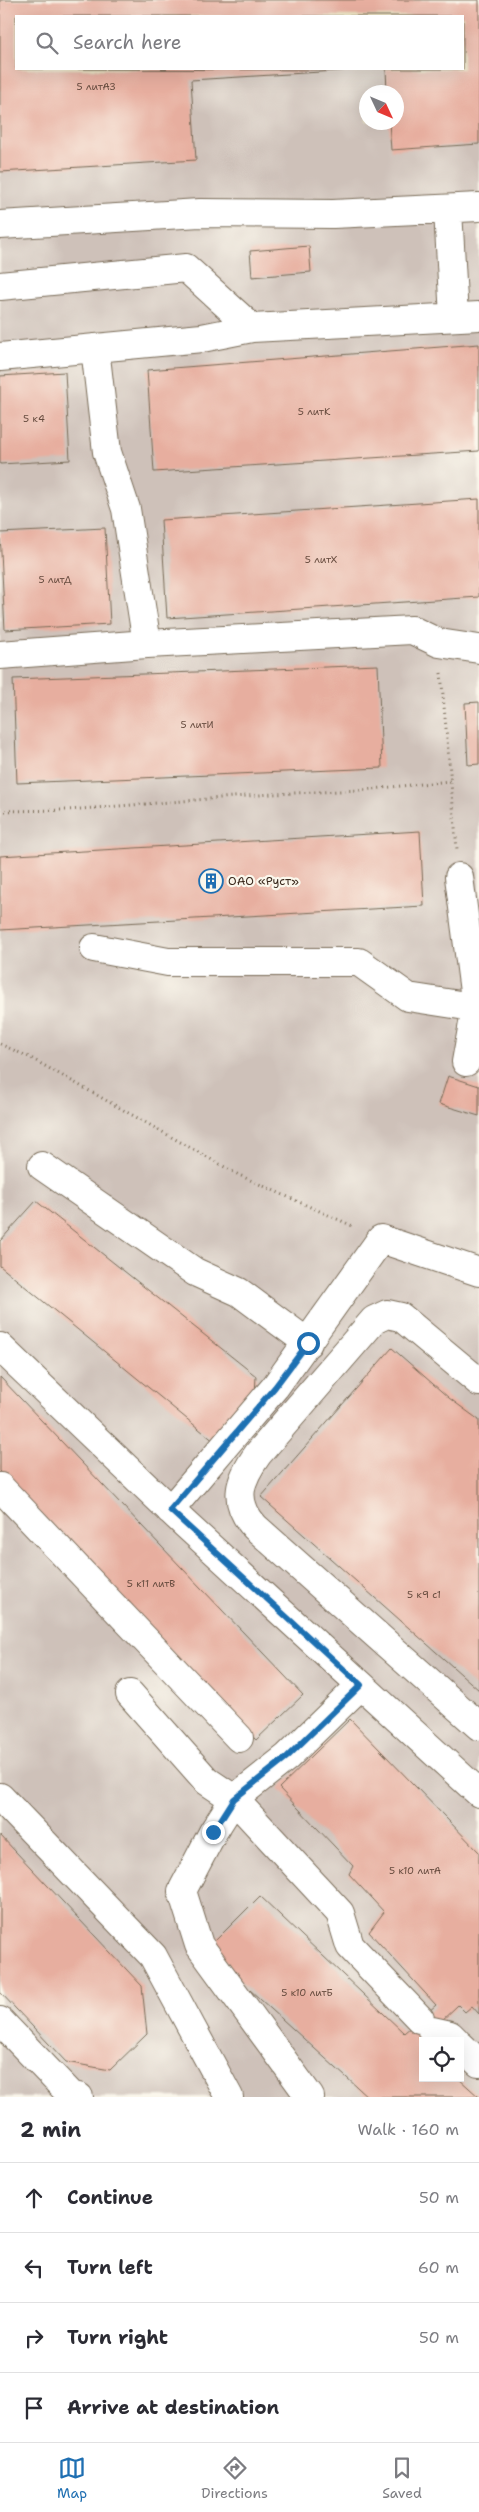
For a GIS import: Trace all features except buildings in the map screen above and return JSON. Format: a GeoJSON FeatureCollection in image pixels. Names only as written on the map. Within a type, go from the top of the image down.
{"type":"FeatureCollection","features":[{"type":"Feature","properties":{"kind":"lane"},"geometry":{"type":"LineString","coordinates":[[0,225],[200,213],[333,214],[448,210],[479,207]]}},
{"type":"Feature","properties":{"kind":"lane"},"geometry":{"type":"LineString","coordinates":[[0,358],[202,338],[252,328],[467,316],[448,210]]}},
{"type":"Feature","properties":{"kind":"lane"},"geometry":{"type":"LineString","coordinates":[[0,286],[186,268],[252,328]]}},
{"type":"Feature","properties":{"kind":"lane"},"geometry":{"type":"LineString","coordinates":[[95,348],[107,452],[126,509],[147,644]]}},
{"type":"Feature","properties":{"kind":"lane"},"geometry":{"type":"LineString","coordinates":[[0,655],[147,644],[412,630],[439,643],[479,649]]}},
{"type":"Feature","properties":{"kind":"lane"},"geometry":{"type":"LineString","coordinates":[[459,877],[478,1007],[466,1062]]}},
{"type":"Feature","properties":{"kind":"lane"},"geometry":{"type":"LineString","coordinates":[[94,948],[168,962],[359,962],[408,997],[478,1007]]}},
{"type":"Feature","properties":{"kind":"lane"},"geometry":{"type":"LineString","coordinates":[[42,1166],[195,1272],[239,1292],[308,1343]]}},
{"type":"Feature","properties":{"kind":"lane"},"geometry":{"type":"LineString","coordinates":[[170,1510],[275,1387],[381,1239],[479,1272]]}},
{"type":"Feature","properties":{"kind":"lane"},"geometry":{"type":"LineString","coordinates":[[478,1380],[401,1317],[387,1314],[374,1320],[258,1454],[244,1474],[240,1490],[245,1517],[255,1527],[479,1726]]}},
{"type":"Feature","properties":{"kind":"lane"},"geometry":{"type":"LineString","coordinates":[[0,1347],[170,1510],[479,1793]]}},
{"type":"Feature","properties":{"kind":"lane"},"geometry":{"type":"LineString","coordinates":[[0,1487],[239,1738]]}},
{"type":"Feature","properties":{"kind":"lane"},"geometry":{"type":"LineString","coordinates":[[310,2097],[200,1945],[182,1891],[213,1832],[234,1799],[287,1757],[361,1685]]}},
{"type":"Feature","properties":{"kind":"lane"},"geometry":{"type":"LineString","coordinates":[[130,1694],[207,1781],[234,1799],[340,1913],[350,1946],[436,2030]]}},
{"type":"Feature","properties":{"kind":"lane"},"geometry":{"type":"LineString","coordinates":[[0,1797],[153,1956],[229,2097]]}},
{"type":"Feature","properties":{"kind":"lane"},"geometry":{"type":"LineString","coordinates":[[0,2021],[72,2096],[79,2097]]}},
{"type":"Feature","properties":{"kind":"lane"},"geometry":{"type":"LineString","coordinates":[[464,2049],[479,2063]]}},
{"type":"Feature","properties":{"kind":"path"},"geometry":{"type":"LineString","coordinates":[[439,643],[459,877]]}},
{"type":"Feature","properties":{"kind":"path"},"geometry":{"type":"LineString","coordinates":[[0,812],[68,810],[272,794],[362,790],[450,781]]}},
{"type":"Feature","properties":{"kind":"path"},"geometry":{"type":"LineString","coordinates":[[0,1044],[29,1057],[239,1175],[381,1239]]}},
{"type":"Feature","properties":{"kind":"shaded area"},"geometry":{"type":"Polygon","coordinates":[[[0,0],[479,0],[479,2097],[0,2097],[0,0]]]}},
{"type":"Feature","properties":{"kind":"place","name":"ОАО «Руст»"},"geometry":{"type":"Point","coordinates":[211,881]}},
{"type":"Feature","properties":{"kind":"route"},"geometry":{"type":"LineString","coordinates":[[213,1832],[234,1799],[287,1757],[361,1685],[170,1510],[275,1387],[308,1343]]}}]}
